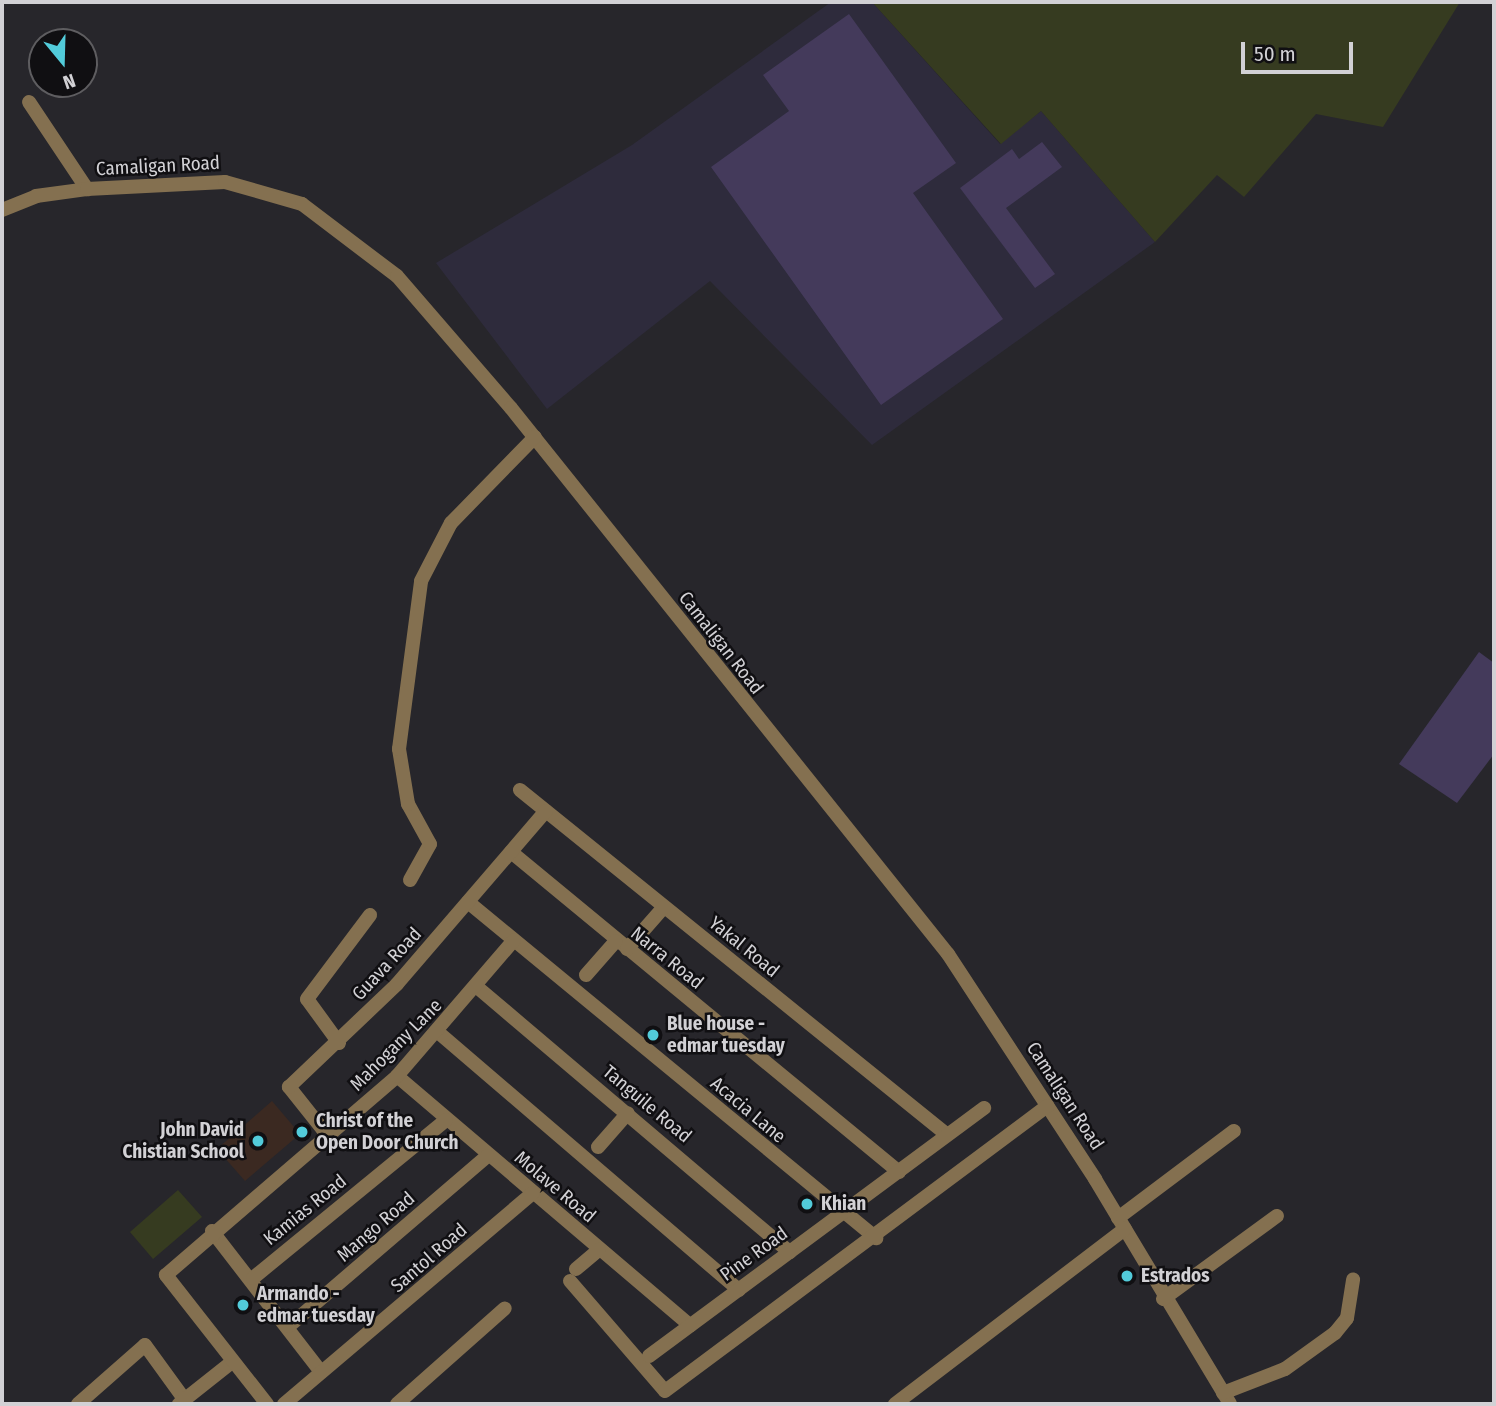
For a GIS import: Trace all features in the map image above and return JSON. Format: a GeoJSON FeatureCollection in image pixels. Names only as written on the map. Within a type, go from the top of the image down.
{"type":"FeatureCollection","features":[{"type":"Feature","properties":{"kind":"street"},"geometry":{"type":"LineString","coordinates":[[29,102],[87,189]]}},
{"type":"Feature","properties":{"kind":"street","name":"Camaligan Road"},"geometry":{"type":"LineString","coordinates":[[2,210],[36,196],[87,189],[225,182],[302,204],[397,276],[535,437],[948,954],[1122,1224],[1163,1299],[1226,1399]]}},
{"type":"Feature","properties":{"kind":"street"},"geometry":{"type":"LineString","coordinates":[[410,880],[429,844],[408,804],[399,749],[421,581],[451,523],[535,437]]}},
{"type":"Feature","properties":{"kind":"street","name":"Yakal Road"},"geometry":{"type":"LineString","coordinates":[[520,790],[945,1133]]}},
{"type":"Feature","properties":{"kind":"street","name":"Guava Road"},"geometry":{"type":"LineString","coordinates":[[328,1136],[289,1087],[339,1043],[468,902],[546,811]]}},
{"type":"Feature","properties":{"kind":"street","name":"Narra Road"},"geometry":{"type":"LineString","coordinates":[[511,852],[899,1172]]}},
{"type":"Feature","properties":{"kind":"street","name":"Acacia Lane"},"geometry":{"type":"LineString","coordinates":[[468,902],[842,1213],[876,1238]]}},
{"type":"Feature","properties":{"kind":"street"},"geometry":{"type":"LineString","coordinates":[[586,975],[664,907]]}},
{"type":"Feature","properties":{"kind":"street"},"geometry":{"type":"LineString","coordinates":[[339,1043],[307,999],[370,915]]}},
{"type":"Feature","properties":{"kind":"street","name":"Mahogany Lane"},"geometry":{"type":"LineString","coordinates":[[232,1362],[166,1275],[212,1231],[397,1076],[439,1033],[514,940]]}},
{"type":"Feature","properties":{"kind":"street","name":"Tanguile Road"},"geometry":{"type":"LineString","coordinates":[[477,987],[790,1252]]}},
{"type":"Feature","properties":{"kind":"street"},"geometry":{"type":"LineString","coordinates":[[439,1033],[738,1290]]}},
{"type":"Feature","properties":{"kind":"street","name":"Molave Road"},"geometry":{"type":"LineString","coordinates":[[397,1076],[487,1156],[690,1325]]}},
{"type":"Feature","properties":{"kind":"street"},"geometry":{"type":"LineString","coordinates":[[599,1250],[573,1275],[665,1391],[876,1238],[1048,1106]]}},
{"type":"Feature","properties":{"kind":"street","name":"Pine Road"},"geometry":{"type":"LineString","coordinates":[[649,1356],[899,1172],[945,1133],[984,1108]]}},
{"type":"Feature","properties":{"kind":"street"},"geometry":{"type":"LineString","coordinates":[[598,1147],[628,1113]]}},
{"type":"Feature","properties":{"kind":"street","name":"Kamias Road"},"geometry":{"type":"LineString","coordinates":[[253,1278],[446,1120]]}},
{"type":"Feature","properties":{"kind":"street"},"geometry":{"type":"LineString","coordinates":[[895,1404],[1122,1224],[1234,1131]]}},
{"type":"Feature","properties":{"kind":"street","name":"Mango Road"},"geometry":{"type":"LineString","coordinates":[[289,1326],[487,1156]]}},
{"type":"Feature","properties":{"kind":"street","name":"Santol Road"},"geometry":{"type":"LineString","coordinates":[[284,1404],[533,1193]]}},
{"type":"Feature","properties":{"kind":"street"},"geometry":{"type":"LineString","coordinates":[[1163,1299],[1276,1216]]}},
{"type":"Feature","properties":{"kind":"street"},"geometry":{"type":"LineString","coordinates":[[212,1231],[253,1278],[321,1372]]}},
{"type":"Feature","properties":{"kind":"street"},"geometry":{"type":"LineString","coordinates":[[1226,1399],[1284,1369],[1335,1333],[1347,1318],[1353,1279]]}},
{"type":"Feature","properties":{"kind":"street"},"geometry":{"type":"LineString","coordinates":[[397,1404],[505,1308]]}},
{"type":"Feature","properties":{"kind":"street"},"geometry":{"type":"LineString","coordinates":[[78,1404],[145,1345],[182,1402],[232,1362],[267,1404]]}},
{"type":"Feature","properties":{"kind":"shaded area"},"geometry":{"type":"Polygon","coordinates":[[[831,2],[872,2],[1000,144],[1041,111],[1155,242],[872,445],[710,281],[547,409],[436,263],[632,145],[831,2]]]}},
{"type":"Feature","properties":{"kind":"shaded area","name":"John David Chistian School"},"geometry":{"type":"Polygon","coordinates":[[[272,1101],[300,1134],[245,1181],[217,1149],[272,1101]]]}},
{"type":"Feature","properties":{"kind":"green space"},"geometry":{"type":"Polygon","coordinates":[[[872,2],[1460,2],[1383,127],[1316,114],[1244,197],[1217,175],[1155,242],[1041,111],[1001,144],[872,2]]]}},
{"type":"Feature","properties":{"kind":"green space"},"geometry":{"type":"Polygon","coordinates":[[[178,1190],[202,1217],[153,1259],[130,1232],[178,1190]]]}},
{"type":"Feature","properties":{"kind":"building"},"geometry":{"type":"Polygon","coordinates":[[[849,14],[956,163],[913,193],[1003,319],[881,405],[711,167],[789,111],[763,75],[849,14]]]}},
{"type":"Feature","properties":{"kind":"building"},"geometry":{"type":"Polygon","coordinates":[[[1042,142],[1062,167],[1006,208],[1055,274],[1035,288],[960,188],[1012,149],[1019,159],[1042,142]]]}},
{"type":"Feature","properties":{"kind":"building"},"geometry":{"type":"Polygon","coordinates":[[[1479,652],[1494,663],[1494,754],[1457,803],[1399,764],[1479,652]]]}},
{"type":"Feature","properties":{"kind":"place","name":"Blue house - edmar tuesday"},"geometry":{"type":"Point","coordinates":[653,1035]}},
{"type":"Feature","properties":{"kind":"place","name":"Christ of the Open Door Church"},"geometry":{"type":"Point","coordinates":[302,1132]}},
{"type":"Feature","properties":{"kind":"place","name":"John David Chistian School"},"geometry":{"type":"Point","coordinates":[258,1141]}},
{"type":"Feature","properties":{"kind":"place","name":"Khian"},"geometry":{"type":"Point","coordinates":[807,1204]}},
{"type":"Feature","properties":{"kind":"place","name":"Estrados"},"geometry":{"type":"Point","coordinates":[1127,1276]}},
{"type":"Feature","properties":{"kind":"place","name":"Armando - edmar tuesday"},"geometry":{"type":"Point","coordinates":[243,1305]}}]}
